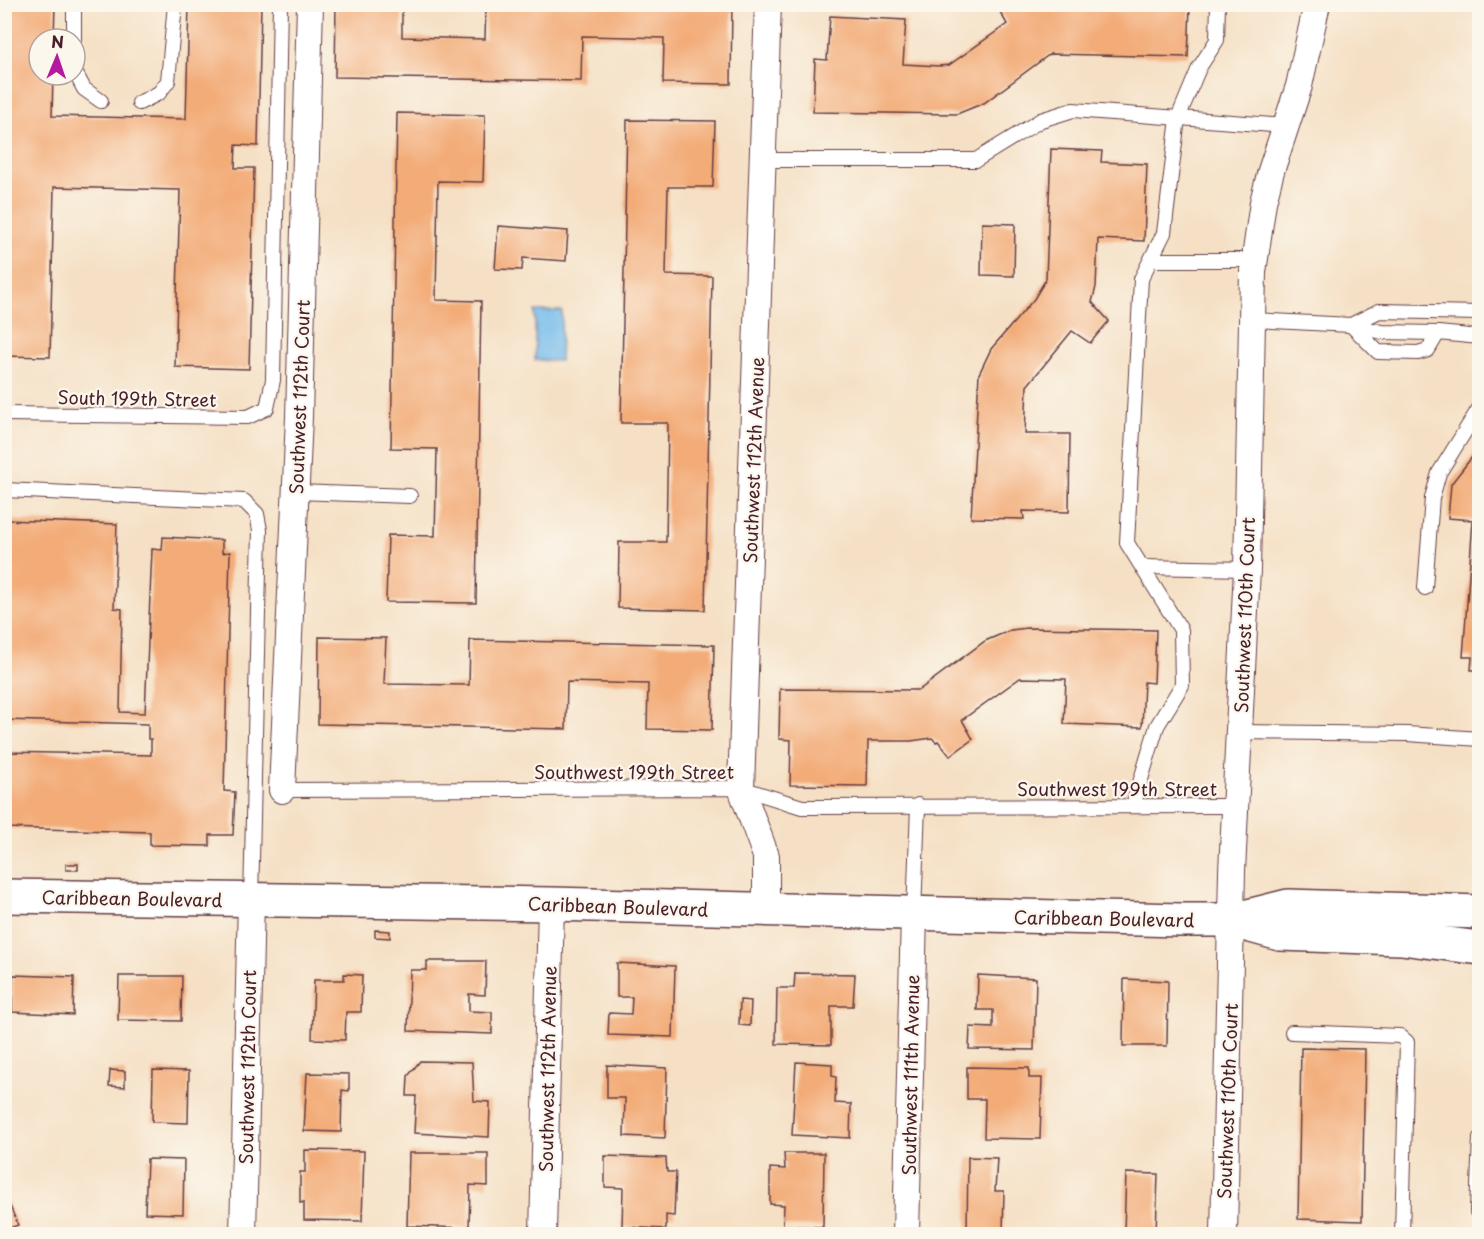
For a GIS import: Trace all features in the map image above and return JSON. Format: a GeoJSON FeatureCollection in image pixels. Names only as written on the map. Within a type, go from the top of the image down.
{"type":"FeatureCollection","features":[{"type":"Feature","properties":{"kind":"street","name":"Southwest 112th Court"},"geometry":{"type":"LineString","coordinates":[[282,790],[296,492],[310,4]]}},
{"type":"Feature","properties":{"kind":"street","name":"Southwest 112th Avenue"},"geometry":{"type":"LineString","coordinates":[[766,910],[766,856],[741,788],[768,4]]}},
{"type":"Feature","properties":{"kind":"street","name":"Southwest 110th Court"},"geometry":{"type":"LineString","coordinates":[[1224,1234],[1235,806],[1248,569],[1254,260],[1266,192],[1310,46],[1317,4]]}},
{"type":"Feature","properties":{"kind":"street","name":"Caribbean Boulevard"},"geometry":{"type":"LineString","coordinates":[[4,896],[551,904],[914,915],[1232,920],[1288,906],[1479,912]]}},
{"type":"Feature","properties":{"kind":"street","name":"Southwest 112th Court"},"geometry":{"type":"LineString","coordinates":[[243,1234],[251,900]]}},
{"type":"Feature","properties":{"kind":"street","name":"Southwest 112th Avenue"},"geometry":{"type":"LineString","coordinates":[[543,1234],[551,904]]}},
{"type":"Feature","properties":{"kind":"street","name":"Southwest 111th Avenue"},"geometry":{"type":"LineString","coordinates":[[906,1234],[914,915]]}},
{"type":"Feature","properties":{"kind":"street","name":"Caribbean Boulevard"},"geometry":{"type":"LineString","coordinates":[[1232,920],[1280,934],[1401,938],[1479,948]]}},
{"type":"Feature","properties":{"kind":"lane"},"geometry":{"type":"LineString","coordinates":[[74,4],[74,27]]}},
{"type":"Feature","properties":{"kind":"lane"},"geometry":{"type":"LineString","coordinates":[[139,103],[159,93],[168,81],[175,4]]}},
{"type":"Feature","properties":{"kind":"lane","name":"South 199th Street"},"geometry":{"type":"LineString","coordinates":[[4,414],[248,417],[267,408],[273,380],[280,4]]}},
{"type":"Feature","properties":{"kind":"lane"},"geometry":{"type":"LineString","coordinates":[[1133,806],[1157,726],[1182,685],[1182,630],[1127,543],[1141,279],[1164,233],[1178,118],[1199,68],[1217,40],[1218,4]]}},
{"type":"Feature","properties":{"kind":"lane"},"geometry":{"type":"LineString","coordinates":[[83,87],[101,100]]}},
{"type":"Feature","properties":{"kind":"lane"},"geometry":{"type":"LineString","coordinates":[[764,160],[976,160],[1041,120],[1073,110],[1286,126]]}},
{"type":"Feature","properties":{"kind":"lane"},"geometry":{"type":"LineString","coordinates":[[1151,260],[1254,260]]}},
{"type":"Feature","properties":{"kind":"lane"},"geometry":{"type":"LineString","coordinates":[[1351,325],[1379,311],[1479,313]]}},
{"type":"Feature","properties":{"kind":"lane"},"geometry":{"type":"LineString","coordinates":[[1252,320],[1351,325],[1382,332],[1438,333],[1479,337]]}},
{"type":"Feature","properties":{"kind":"lane"},"geometry":{"type":"LineString","coordinates":[[1351,325],[1378,352],[1418,353],[1428,350],[1438,333]]}},
{"type":"Feature","properties":{"kind":"lane"},"geometry":{"type":"LineString","coordinates":[[1425,588],[1432,498],[1439,473],[1479,407]]}},
{"type":"Feature","properties":{"kind":"lane"},"geometry":{"type":"LineString","coordinates":[[4,490],[244,501],[257,514],[260,530],[251,900]]}},
{"type":"Feature","properties":{"kind":"lane"},"geometry":{"type":"LineString","coordinates":[[296,492],[410,496]]}},
{"type":"Feature","properties":{"kind":"lane"},"geometry":{"type":"LineString","coordinates":[[1142,567],[1248,569]]}},
{"type":"Feature","properties":{"kind":"lane"},"geometry":{"type":"LineString","coordinates":[[1239,732],[1407,734],[1479,740]]}},
{"type":"Feature","properties":{"kind":"lane","name":"Southwest 199th Street"},"geometry":{"type":"LineString","coordinates":[[282,790],[741,788],[802,807],[1235,806]]}},
{"type":"Feature","properties":{"kind":"lane"},"geometry":{"type":"LineString","coordinates":[[914,915],[918,805]]}},
{"type":"Feature","properties":{"kind":"lane"},"geometry":{"type":"LineString","coordinates":[[1292,1032],[1400,1036],[1407,1042],[1402,1234]]}},
{"type":"Feature","properties":{"kind":"lane"},"geometry":{"type":"LineString","coordinates":[[1479,1138],[1477,1211],[1479,1212]]}},
{"type":"Feature","properties":{"kind":"water"},"geometry":{"type":"Polygon","coordinates":[[[535,311],[562,311],[560,361],[535,360],[535,311]]]}},
{"type":"Feature","properties":{"kind":"building"},"geometry":{"type":"Polygon","coordinates":[[[4,4],[55,4],[54,27],[27,27],[27,87],[53,87],[52,116],[186,119],[189,4],[261,4],[258,146],[236,145],[235,168],[254,168],[249,369],[175,367],[180,190],[54,187],[50,357],[4,356],[4,4]]]}},
{"type":"Feature","properties":{"kind":"building"},"geometry":{"type":"Polygon","coordinates":[[[336,4],[402,4],[402,37],[485,39],[486,4],[732,4],[731,84],[663,83],[664,38],[582,36],[581,81],[335,77],[336,4]]]}},
{"type":"Feature","properties":{"kind":"building"},"geometry":{"type":"Polygon","coordinates":[[[996,5],[1190,6],[1188,57],[1050,54],[984,103],[957,114],[813,112],[815,59],[827,60],[830,16],[906,20],[903,64],[939,66],[949,65],[1007,24],[996,5]]]}},
{"type":"Feature","properties":{"kind":"building"},"geometry":{"type":"Polygon","coordinates":[[[397,113],[485,115],[483,182],[438,181],[436,300],[481,301],[476,603],[386,602],[388,535],[435,536],[437,449],[391,448],[397,113]]]}},
{"type":"Feature","properties":{"kind":"building"},"geometry":{"type":"Polygon","coordinates":[[[627,120],[715,121],[713,187],[668,187],[666,275],[712,276],[705,610],[618,608],[619,542],[666,542],[668,423],[621,423],[627,120]]]}},
{"type":"Feature","properties":{"kind":"building"},"geometry":{"type":"Polygon","coordinates":[[[1051,149],[1102,151],[1101,162],[1147,164],[1144,241],[1098,239],[1096,287],[1092,302],[1109,321],[1090,343],[1072,331],[1027,386],[1025,434],[1070,434],[1069,512],[1023,511],[1024,519],[971,518],[979,374],[991,349],[1034,299],[1046,279],[1051,149]]]}},
{"type":"Feature","properties":{"kind":"building"},"geometry":{"type":"Polygon","coordinates":[[[982,223],[1015,224],[1014,276],[981,275],[982,223]]]}},
{"type":"Feature","properties":{"kind":"building"},"geometry":{"type":"Polygon","coordinates":[[[498,226],[568,231],[566,261],[523,258],[522,270],[495,269],[498,226]]]}},
{"type":"Feature","properties":{"kind":"building"},"geometry":{"type":"Polygon","coordinates":[[[1476,452],[1480,456],[1480,670],[1471,670],[1472,657],[1463,657],[1473,520],[1448,518],[1451,484],[1476,452]]]}},
{"type":"Feature","properties":{"kind":"building"},"geometry":{"type":"Polygon","coordinates":[[[4,520],[117,524],[114,608],[122,609],[120,712],[145,713],[152,549],[162,550],[163,537],[222,540],[222,553],[230,552],[224,791],[235,792],[233,835],[210,835],[210,846],[150,845],[150,832],[4,828],[4,752],[151,755],[151,739],[148,739],[148,724],[4,720],[4,520]]]}},
{"type":"Feature","properties":{"kind":"building"},"geometry":{"type":"Polygon","coordinates":[[[1027,628],[1156,630],[1154,683],[1144,682],[1142,727],[1064,724],[1066,679],[1020,678],[962,720],[973,739],[950,756],[938,741],[932,738],[911,741],[868,741],[867,786],[790,785],[791,740],[779,739],[780,689],[919,690],[985,641],[1011,630],[1027,628]]]}},
{"type":"Feature","properties":{"kind":"building"},"geometry":{"type":"Polygon","coordinates":[[[319,637],[386,638],[384,684],[469,685],[470,640],[714,645],[712,730],[647,729],[648,684],[567,682],[566,729],[318,724],[319,637]]]}},
{"type":"Feature","properties":{"kind":"building"},"geometry":{"type":"Polygon","coordinates":[[[66,864],[78,864],[78,870],[66,870],[66,864]]]}},
{"type":"Feature","properties":{"kind":"building"},"geometry":{"type":"Polygon","coordinates":[[[375,930],[390,931],[390,938],[375,937],[375,930]]]}},
{"type":"Feature","properties":{"kind":"building"},"geometry":{"type":"Polygon","coordinates":[[[427,961],[486,961],[485,995],[469,994],[469,1011],[492,1012],[492,1034],[408,1031],[410,970],[427,970],[427,961]]]}},
{"type":"Feature","properties":{"kind":"building"},"geometry":{"type":"Polygon","coordinates":[[[617,963],[675,966],[673,1037],[608,1035],[609,1013],[631,1014],[632,997],[617,997],[617,963]]]}},
{"type":"Feature","properties":{"kind":"building"},"geometry":{"type":"Polygon","coordinates":[[[795,973],[855,974],[853,1006],[831,1006],[831,1045],[776,1044],[777,988],[794,988],[795,973]]]}},
{"type":"Feature","properties":{"kind":"building"},"geometry":{"type":"Polygon","coordinates":[[[344,974],[362,975],[361,1012],[346,1012],[345,1040],[312,1039],[314,980],[344,980],[344,974]]]}},
{"type":"Feature","properties":{"kind":"building"},"geometry":{"type":"Polygon","coordinates":[[[13,975],[74,977],[73,1015],[12,1012],[13,975]]]}},
{"type":"Feature","properties":{"kind":"building"},"geometry":{"type":"Polygon","coordinates":[[[978,975],[1036,978],[1034,1050],[969,1049],[970,1027],[993,1028],[993,1010],[977,1010],[978,975]]]}},
{"type":"Feature","properties":{"kind":"building"},"geometry":{"type":"Polygon","coordinates":[[[119,976],[182,976],[181,1021],[118,1020],[119,976]]]}},
{"type":"Feature","properties":{"kind":"building"},"geometry":{"type":"Polygon","coordinates":[[[1124,979],[1168,981],[1167,1046],[1123,1046],[1124,979]]]}},
{"type":"Feature","properties":{"kind":"building"},"geometry":{"type":"Polygon","coordinates":[[[740,1000],[751,1001],[750,1026],[739,1025],[740,1000]]]}},
{"type":"Feature","properties":{"kind":"building"},"geometry":{"type":"Polygon","coordinates":[[[1301,1048],[1365,1049],[1362,1221],[1298,1219],[1301,1048]]]}},
{"type":"Feature","properties":{"kind":"building"},"geometry":{"type":"Polygon","coordinates":[[[420,1061],[472,1062],[474,1101],[490,1102],[489,1137],[414,1133],[416,1096],[407,1096],[408,1076],[420,1061]]]}},
{"type":"Feature","properties":{"kind":"building"},"geometry":{"type":"Polygon","coordinates":[[[796,1062],[832,1064],[832,1076],[836,1077],[835,1103],[851,1104],[850,1138],[792,1135],[796,1062]]]}},
{"type":"Feature","properties":{"kind":"building"},"geometry":{"type":"Polygon","coordinates":[[[607,1065],[667,1068],[665,1138],[624,1136],[625,1098],[607,1098],[607,1065]]]}},
{"type":"Feature","properties":{"kind":"building"},"geometry":{"type":"Polygon","coordinates":[[[967,1067],[1029,1068],[1029,1078],[1042,1078],[1040,1139],[984,1138],[985,1099],[967,1099],[967,1067]]]}},
{"type":"Feature","properties":{"kind":"building"},"geometry":{"type":"Polygon","coordinates":[[[110,1070],[125,1071],[125,1087],[109,1086],[110,1070]]]}},
{"type":"Feature","properties":{"kind":"building"},"geometry":{"type":"Polygon","coordinates":[[[153,1070],[189,1071],[188,1123],[152,1122],[153,1070]]]}},
{"type":"Feature","properties":{"kind":"building"},"geometry":{"type":"Polygon","coordinates":[[[307,1073],[349,1074],[349,1091],[342,1090],[341,1132],[304,1131],[307,1073]]]}},
{"type":"Feature","properties":{"kind":"building"},"geometry":{"type":"Polygon","coordinates":[[[305,1150],[364,1151],[362,1221],[304,1220],[304,1202],[300,1203],[300,1172],[305,1172],[305,1150]]]}},
{"type":"Feature","properties":{"kind":"building"},"geometry":{"type":"Polygon","coordinates":[[[409,1153],[488,1153],[488,1186],[470,1185],[469,1228],[407,1226],[409,1153]]]}},
{"type":"Feature","properties":{"kind":"building"},"geometry":{"type":"Polygon","coordinates":[[[784,1153],[824,1153],[823,1227],[783,1226],[784,1205],[770,1204],[770,1168],[785,1169],[784,1153]]]}},
{"type":"Feature","properties":{"kind":"building"},"geometry":{"type":"Polygon","coordinates":[[[605,1156],[666,1158],[667,1172],[676,1172],[674,1216],[666,1215],[666,1229],[622,1227],[623,1188],[605,1187],[605,1156]]]}},
{"type":"Feature","properties":{"kind":"building"},"geometry":{"type":"Polygon","coordinates":[[[968,1157],[997,1158],[995,1191],[1004,1191],[1003,1232],[967,1230],[968,1157]]]}},
{"type":"Feature","properties":{"kind":"building"},"geometry":{"type":"Polygon","coordinates":[[[147,1159],[184,1160],[183,1214],[145,1213],[147,1159]]]}},
{"type":"Feature","properties":{"kind":"building"},"geometry":{"type":"Polygon","coordinates":[[[1126,1173],[1158,1174],[1156,1233],[1124,1231],[1126,1173]]]}},
{"type":"Feature","properties":{"kind":"building"},"geometry":{"type":"Polygon","coordinates":[[[4,1192],[18,1225],[4,1230],[4,1192]]]}}]}
